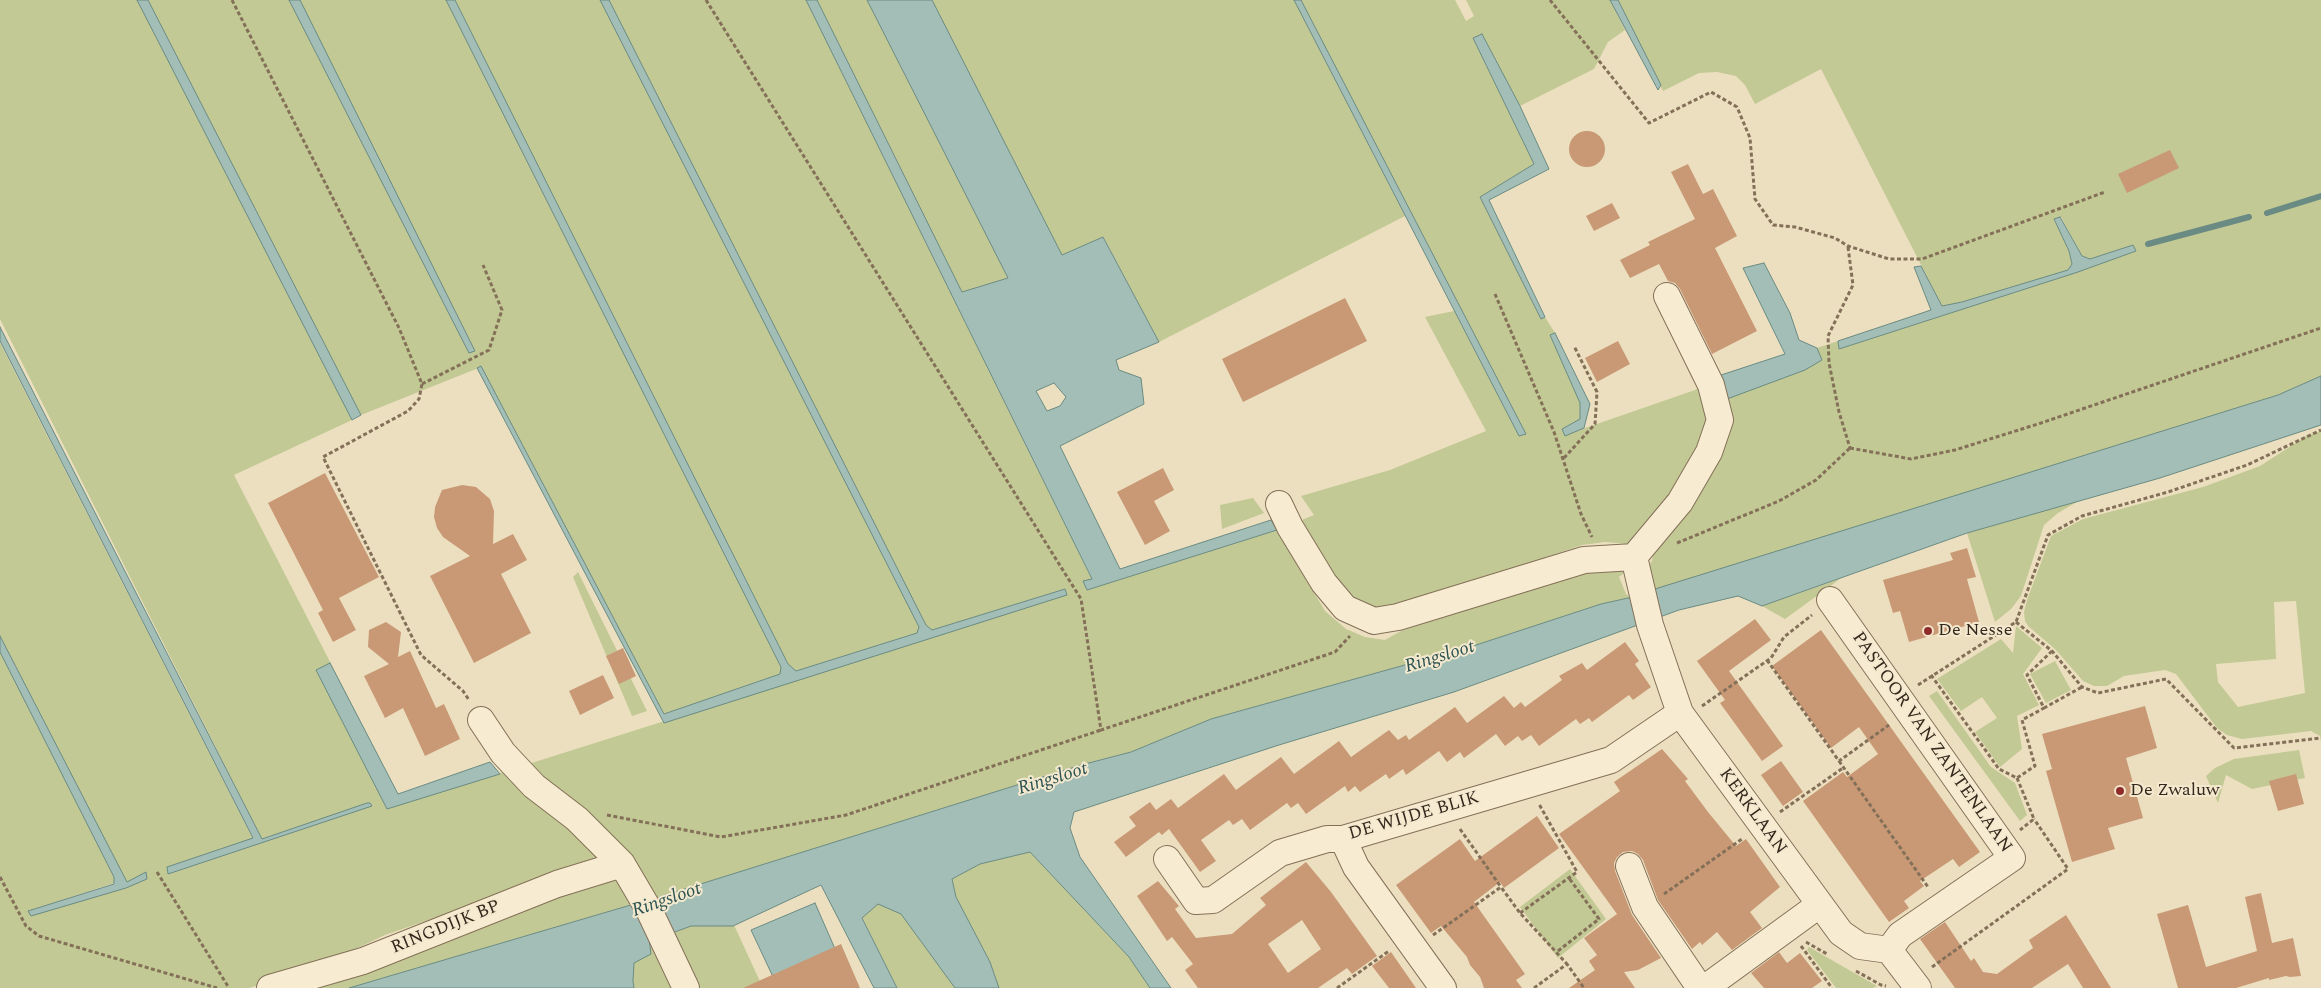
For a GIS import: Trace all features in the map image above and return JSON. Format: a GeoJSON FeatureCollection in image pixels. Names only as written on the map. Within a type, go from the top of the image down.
{"type":"FeatureCollection","features":[{"type":"Feature","properties":{"kind":"street"},"geometry":{"type":"LineString","coordinates":[[1279,504],[1290,527],[1324,583],[1345,608],[1374,622],[1398,617],[1584,560],[1634,557],[1680,502],[1708,452],[1720,420],[1712,385],[1667,296]]}},
{"type":"Feature","properties":{"kind":"street","name":"KERKLAAN"},"geometry":{"type":"LineString","coordinates":[[1634,557],[1650,625],[1682,716],[1819,905],[1841,932],[1860,946],[1889,950]]}},
{"type":"Feature","properties":{"kind":"street","name":"PASTOOR VAN ZANTENLAAN"},"geometry":{"type":"LineString","coordinates":[[1830,600],[2012,858],[1900,935],[1889,950]]}},
{"type":"Feature","properties":{"kind":"street","name":"DE WIJDE BLIK"},"geometry":{"type":"LineString","coordinates":[[1167,858],[1196,900],[1213,900],[1280,853],[1327,839],[1343,838],[1611,760],[1682,716]]}},
{"type":"Feature","properties":{"kind":"street"},"geometry":{"type":"LineString","coordinates":[[481,720],[503,753],[534,786],[577,819],[622,864],[653,918],[686,988]]}},
{"type":"Feature","properties":{"kind":"street"},"geometry":{"type":"LineString","coordinates":[[1343,838],[1356,867],[1443,988]]}},
{"type":"Feature","properties":{"kind":"street","name":"RINGDIJK BP"},"geometry":{"type":"LineString","coordinates":[[270,988],[363,961],[557,884],[622,864]]}},
{"type":"Feature","properties":{"kind":"street"},"geometry":{"type":"LineString","coordinates":[[1629,866],[1645,907],[1710,986],[1819,905]]}},
{"type":"Feature","properties":{"kind":"street"},"geometry":{"type":"LineString","coordinates":[[1889,950],[1914,982]]}},
{"type":"Feature","properties":{"kind":"path"},"geometry":{"type":"LineString","coordinates":[[232,0],[399,328],[422,384],[419,399],[408,411],[323,457],[421,655],[463,691],[481,720]]}},
{"type":"Feature","properties":{"kind":"path"},"geometry":{"type":"LineString","coordinates":[[706,0],[1081,599],[1101,730]]}},
{"type":"Feature","properties":{"kind":"path"},"geometry":{"type":"LineString","coordinates":[[1550,0],[1649,123],[1711,92],[1737,107],[1750,138],[1756,199],[1773,225],[1795,227],[1835,238],[1848,246],[1889,259],[1922,260],[2105,192]]}},
{"type":"Feature","properties":{"kind":"path"},"geometry":{"type":"LineString","coordinates":[[1848,246],[1853,284],[1828,336],[1829,363],[1839,412],[1850,448]]}},
{"type":"Feature","properties":{"kind":"path"},"geometry":{"type":"LineString","coordinates":[[422,384],[490,350],[502,310],[483,265]]}},
{"type":"Feature","properties":{"kind":"path"},"geometry":{"type":"LineString","coordinates":[[1494,294],[1564,458],[1581,514],[1603,559]]}},
{"type":"Feature","properties":{"kind":"path"},"geometry":{"type":"LineString","coordinates":[[1850,448],[1911,460],[1956,450],[2321,328]]}},
{"type":"Feature","properties":{"kind":"path"},"geometry":{"type":"LineString","coordinates":[[1564,458],[1595,424],[1597,392],[1574,346]]}},
{"type":"Feature","properties":{"kind":"path"},"geometry":{"type":"LineString","coordinates":[[1839,761],[1904,705],[1931,675],[2016,622],[2048,535],[2082,516],[2168,492],[2247,465],[2321,430]]}},
{"type":"Feature","properties":{"kind":"path"},"geometry":{"type":"LineString","coordinates":[[1669,546],[1779,501],[1816,480],[1850,448]]}},
{"type":"Feature","properties":{"kind":"path"},"geometry":{"type":"LineString","coordinates":[[1682,716],[1767,660],[1784,636],[1830,600]]}},
{"type":"Feature","properties":{"kind":"path"},"geometry":{"type":"LineString","coordinates":[[577,819],[586,810],[721,837],[846,815],[1335,652],[1351,634],[1374,622]]}},
{"type":"Feature","properties":{"kind":"path"},"geometry":{"type":"LineString","coordinates":[[2016,622],[2052,651],[2082,687],[2098,693],[2166,679],[2234,748],[2321,738]]}},
{"type":"Feature","properties":{"kind":"path"},"geometry":{"type":"LineString","coordinates":[[2044,708],[2027,675],[2052,651]]}},
{"type":"Feature","properties":{"kind":"path"},"geometry":{"type":"LineString","coordinates":[[1767,660],[1942,906]]}},
{"type":"Feature","properties":{"kind":"path"},"geometry":{"type":"LineString","coordinates":[[1914,982],[2068,869],[2034,819],[2018,778],[1998,769],[1931,675]]}},
{"type":"Feature","properties":{"kind":"path"},"geometry":{"type":"LineString","coordinates":[[2018,778],[2035,766],[2022,720],[2082,687]]}},
{"type":"Feature","properties":{"kind":"path"},"geometry":{"type":"LineString","coordinates":[[1520,913],[1577,872],[1528,784]]}},
{"type":"Feature","properties":{"kind":"path"},"geometry":{"type":"LineString","coordinates":[[1445,808],[1520,913],[1558,951],[1584,988]]}},
{"type":"Feature","properties":{"kind":"path"},"geometry":{"type":"LineString","coordinates":[[2003,844],[2034,819]]}},
{"type":"Feature","properties":{"kind":"path"},"geometry":{"type":"LineString","coordinates":[[157,872],[229,988]]}},
{"type":"Feature","properties":{"kind":"path"},"geometry":{"type":"LineString","coordinates":[[0,877],[26,926],[39,936],[217,988]]}},
{"type":"Feature","properties":{"kind":"path"},"geometry":{"type":"LineString","coordinates":[[1558,951],[1599,919],[1569,878]]}},
{"type":"Feature","properties":{"kind":"path"},"geometry":{"type":"LineString","coordinates":[[1336,988],[1501,887]]}},
{"type":"Feature","properties":{"kind":"path"},"geometry":{"type":"LineString","coordinates":[[1804,941],[1801,946],[1832,988]]}},
{"type":"Feature","properties":{"kind":"path"},"geometry":{"type":"LineString","coordinates":[[1534,988],[1567,964]]}},
{"type":"Feature","properties":{"kind":"green space"},"geometry":{"type":"Polygon","coordinates":[[[0,0],[137,0],[352,420],[234,475],[401,800],[389,808],[1067,594],[1065,589],[932,630],[926,625],[609,0],[806,0],[1092,580],[1087,590],[1277,530],[1325,611],[1346,629],[1365,637],[1385,640],[1401,631],[1612,563],[1624,573],[1619,577],[1626,594],[1635,600],[1628,598],[1601,604],[1473,646],[1211,719],[1131,752],[1081,765],[659,897],[658,910],[596,862],[385,935],[311,970],[249,988],[0,988],[0,652],[114,877],[114,883],[28,911],[126,888],[145,873],[127,883],[0,636],[0,343],[253,839],[167,867],[168,874],[371,806],[367,804],[262,839],[0,319],[0,0]]]}},
{"type":"Feature","properties":{"kind":"green space"},"geometry":{"type":"Polygon","coordinates":[[[148,0],[289,0],[469,353],[299,0],[446,0],[781,667],[780,674],[664,714],[481,367],[361,415],[148,0]]]}},
{"type":"Feature","properties":{"kind":"green space"},"geometry":{"type":"Polygon","coordinates":[[[455,0],[600,0],[919,627],[917,633],[796,671],[788,664],[455,0]]]}},
{"type":"Feature","properties":{"kind":"green space"},"geometry":{"type":"Polygon","coordinates":[[[817,0],[867,0],[1008,278],[962,292],[817,0]]]}},
{"type":"Feature","properties":{"kind":"green space"},"geometry":{"type":"Polygon","coordinates":[[[932,0],[1294,0],[1405,216],[1159,342],[1104,238],[1062,255],[932,0]]]}},
{"type":"Feature","properties":{"kind":"green space"},"geometry":{"type":"Polygon","coordinates":[[[1301,0],[1455,0],[1466,21],[1474,16],[1466,0],[1610,0],[1625,30],[1608,42],[1594,69],[1520,106],[1482,34],[1473,38],[1534,164],[1480,197],[1541,319],[1545,317],[1555,333],[1550,335],[1580,402],[1580,419],[1562,429],[1565,435],[1695,390],[1718,376],[1822,360],[1817,348],[1838,341],[1839,349],[2078,272],[2136,251],[2133,245],[2090,259],[2082,256],[2061,217],[2054,220],[2069,251],[2072,264],[2068,270],[1962,302],[1942,306],[1821,69],[1755,104],[1745,85],[1736,76],[1717,72],[1699,73],[1663,91],[1618,0],[2321,0],[2321,376],[2278,395],[1650,592],[1648,566],[1652,561],[1654,546],[1605,542],[1582,545],[1386,612],[1338,592],[1297,522],[1314,515],[1301,496],[1390,470],[1486,431],[1425,317],[1454,311],[1519,436],[1526,434],[1301,0]]]}},
{"type":"Feature","properties":{"kind":"green space"},"geometry":{"type":"Polygon","coordinates":[[[2321,431],[2321,742],[2320,736],[2311,731],[2242,739],[2227,735],[2217,728],[2176,674],[2165,670],[2124,676],[2107,686],[2094,686],[2083,681],[2055,649],[2028,626],[2025,621],[2024,612],[2027,600],[2051,536],[2083,519],[2203,487],[2260,466],[2308,435],[2321,431]],[[2296,601],[2274,602],[2276,659],[2216,664],[2218,682],[2238,707],[2305,693],[2296,601]]]}},
{"type":"Feature","properties":{"kind":"green space"},"geometry":{"type":"Polygon","coordinates":[[[1253,498],[1264,513],[1222,529],[1220,505],[1253,498]]]}},
{"type":"Feature","properties":{"kind":"green space"},"geometry":{"type":"Polygon","coordinates":[[[2082,499],[2058,513],[2044,525],[2021,596],[2011,609],[1995,622],[1967,533],[2082,499]]]}},
{"type":"Feature","properties":{"kind":"green space"},"geometry":{"type":"Polygon","coordinates":[[[578,572],[647,711],[632,716],[573,577],[578,572]]]}},
{"type":"Feature","properties":{"kind":"green space"},"geometry":{"type":"Polygon","coordinates":[[[1840,579],[1785,619],[1762,606],[1840,579]]]}},
{"type":"Feature","properties":{"kind":"green space"},"geometry":{"type":"Polygon","coordinates":[[[2016,626],[2042,648],[2023,674],[2039,705],[2017,716],[2022,749],[2000,767],[1975,732],[1997,718],[1982,697],[1961,711],[1937,679],[2001,639],[2013,653],[2016,626]]]}},
{"type":"Feature","properties":{"kind":"green space"},"geometry":{"type":"Polygon","coordinates":[[[2055,661],[2071,690],[2046,703],[2030,674],[2055,661]]]}},
{"type":"Feature","properties":{"kind":"green space"},"geometry":{"type":"Polygon","coordinates":[[[1937,691],[1991,767],[2015,783],[2027,815],[2020,821],[1929,696],[1937,691]]]}},
{"type":"Feature","properties":{"kind":"green space"},"geometry":{"type":"Polygon","coordinates":[[[2299,750],[2305,778],[2252,789],[2226,775],[2218,803],[2206,776],[2215,768],[2234,759],[2299,750]]]}},
{"type":"Feature","properties":{"kind":"green space"},"geometry":{"type":"Polygon","coordinates":[[[1030,852],[1129,957],[1150,988],[999,988],[990,962],[956,897],[952,879],[980,864],[1030,852]]]}},
{"type":"Feature","properties":{"kind":"green space"},"geometry":{"type":"Polygon","coordinates":[[[1570,869],[1606,919],[1558,958],[1520,907],[1570,869]]]}},
{"type":"Feature","properties":{"kind":"green space"},"geometry":{"type":"Polygon","coordinates":[[[611,875],[621,883],[633,904],[349,988],[287,988],[611,875]]]}},
{"type":"Feature","properties":{"kind":"green space"},"geometry":{"type":"Polygon","coordinates":[[[878,903],[901,914],[955,988],[897,988],[862,917],[878,903]]]}},
{"type":"Feature","properties":{"kind":"green space"},"geometry":{"type":"Polygon","coordinates":[[[646,924],[681,988],[634,988],[634,963],[646,924]]]}},
{"type":"Feature","properties":{"kind":"green space"},"geometry":{"type":"Polygon","coordinates":[[[734,925],[763,988],[693,988],[672,933],[691,926],[734,925]]]}},
{"type":"Feature","properties":{"kind":"green space"},"geometry":{"type":"Polygon","coordinates":[[[1809,947],[1877,986],[1873,988],[1836,988],[1807,950],[1809,947]]]}},
{"type":"Feature","properties":{"kind":"water"},"geometry":{"type":"Polygon","coordinates":[[[137,0],[148,0],[361,415],[352,420],[137,0]]]}},
{"type":"Feature","properties":{"kind":"water"},"geometry":{"type":"Polygon","coordinates":[[[289,0],[300,0],[475,351],[469,353],[289,0]]]}},
{"type":"Feature","properties":{"kind":"water"},"geometry":{"type":"Polygon","coordinates":[[[446,0],[455,0],[788,664],[796,671],[917,633],[919,627],[600,0],[609,0],[926,625],[932,630],[1065,589],[1067,595],[664,723],[477,368],[481,366],[664,714],[780,674],[781,667],[446,0]]]}},
{"type":"Feature","properties":{"kind":"water"},"geometry":{"type":"Polygon","coordinates":[[[806,0],[817,0],[962,292],[1008,278],[867,0],[932,0],[1062,255],[1103,237],[1159,342],[1116,360],[1119,370],[1141,378],[1144,404],[1060,446],[1120,569],[1271,520],[1277,530],[1087,590],[1083,581],[1092,579],[806,0]],[[1054,383],[1036,391],[1047,411],[1060,406],[1066,397],[1054,383]]]}},
{"type":"Feature","properties":{"kind":"water"},"geometry":{"type":"Polygon","coordinates":[[[1294,0],[1301,0],[1526,434],[1519,436],[1294,0]]]}},
{"type":"Feature","properties":{"kind":"water"},"geometry":{"type":"Polygon","coordinates":[[[1610,0],[1618,0],[1661,85],[1658,90],[1610,0]]]}},
{"type":"Feature","properties":{"kind":"water"},"geometry":{"type":"Polygon","coordinates":[[[1482,34],[1520,106],[1549,169],[1489,200],[1545,317],[1541,319],[1480,197],[1534,164],[1473,38],[1482,34]]]}},
{"type":"Feature","properties":{"kind":"water"},"geometry":{"type":"Polygon","coordinates":[[[2060,217],[2082,256],[2090,259],[2133,245],[2136,251],[2078,272],[1839,349],[1838,341],[1931,310],[1914,267],[1921,266],[1942,306],[1962,302],[2068,270],[2072,264],[2069,251],[2054,219],[2060,217]]]}},
{"type":"Feature","properties":{"kind":"water"},"geometry":{"type":"Polygon","coordinates":[[[1764,263],[1790,313],[1799,340],[1817,348],[1822,360],[1805,370],[1727,399],[1718,376],[1785,354],[1743,268],[1764,263]]]}},
{"type":"Feature","properties":{"kind":"water"},"geometry":{"type":"Polygon","coordinates":[[[0,327],[262,839],[367,803],[370,803],[372,806],[168,874],[167,867],[253,838],[0,341],[0,327]]]}},
{"type":"Feature","properties":{"kind":"water"},"geometry":{"type":"Polygon","coordinates":[[[1555,333],[1590,404],[1584,428],[1565,436],[1562,429],[1580,419],[1580,403],[1550,335],[1555,333]]]}},
{"type":"Feature","properties":{"kind":"water","name":"Ringsloot"},"geometry":{"type":"Polygon","coordinates":[[[2321,376],[2321,425],[2160,478],[1967,533],[1762,606],[1738,596],[1679,610],[1454,692],[1279,745],[1074,812],[1070,828],[1080,857],[1171,988],[1150,988],[1129,957],[1030,852],[980,864],[952,879],[956,897],[990,962],[999,988],[955,988],[901,914],[878,904],[862,918],[897,988],[874,988],[821,885],[733,926],[691,926],[672,933],[647,923],[651,954],[634,963],[634,988],[349,988],[634,904],[658,910],[659,897],[1081,765],[1131,752],[1211,719],[1473,646],[1601,604],[1628,598],[1635,600],[1658,588],[2278,395],[2321,376]]]}},
{"type":"Feature","properties":{"kind":"water"},"geometry":{"type":"Polygon","coordinates":[[[0,636],[127,882],[146,872],[147,879],[126,888],[31,916],[28,911],[114,884],[114,877],[0,652],[0,636]]]}},
{"type":"Feature","properties":{"kind":"water"},"geometry":{"type":"Polygon","coordinates":[[[330,663],[398,794],[490,762],[500,774],[387,809],[316,670],[330,663]]]}},
{"type":"Feature","properties":{"kind":"water"},"geometry":{"type":"Polygon","coordinates":[[[815,903],[836,951],[774,979],[751,930],[815,903]]]}},
{"type":"Feature","properties":{"kind":"building"},"geometry":{"type":"Polygon","coordinates":[[[1587,131],[1599,137],[1605,149],[1599,161],[1587,167],[1575,161],[1569,149],[1575,137],[1587,131]]]}},
{"type":"Feature","properties":{"kind":"building"},"geometry":{"type":"Polygon","coordinates":[[[2170,150],[2179,168],[2127,193],[2118,174],[2170,150]]]}},
{"type":"Feature","properties":{"kind":"building"},"geometry":{"type":"Polygon","coordinates":[[[1688,164],[1703,194],[1713,189],[1737,236],[1715,248],[1757,331],[1712,354],[1680,289],[1675,283],[1668,281],[1659,264],[1630,278],[1620,260],[1650,245],[1648,242],[1695,219],[1671,172],[1688,164]]]}},
{"type":"Feature","properties":{"kind":"building"},"geometry":{"type":"Polygon","coordinates":[[[1612,203],[1620,218],[1594,231],[1586,216],[1612,203]]]}},
{"type":"Feature","properties":{"kind":"building"},"geometry":{"type":"Polygon","coordinates":[[[1345,298],[1367,341],[1243,402],[1222,359],[1345,298]]]}},
{"type":"Feature","properties":{"kind":"building"},"geometry":{"type":"Polygon","coordinates":[[[1618,341],[1630,364],[1597,382],[1585,358],[1618,341]]]}},
{"type":"Feature","properties":{"kind":"building"},"geometry":{"type":"Polygon","coordinates":[[[1163,468],[1174,490],[1154,501],[1170,531],[1145,545],[1117,492],[1163,468]]]}},
{"type":"Feature","properties":{"kind":"building"},"geometry":{"type":"Polygon","coordinates":[[[325,473],[379,577],[339,598],[356,630],[333,642],[318,613],[323,610],[268,503],[325,473]]]}},
{"type":"Feature","properties":{"kind":"building"},"geometry":{"type":"Polygon","coordinates":[[[462,485],[476,487],[490,499],[494,511],[493,544],[513,534],[527,560],[501,574],[531,633],[474,663],[430,576],[470,556],[443,537],[437,528],[434,517],[435,507],[442,490],[462,485]]]}},
{"type":"Feature","properties":{"kind":"building"},"geometry":{"type":"Polygon","coordinates":[[[1967,548],[1976,577],[1967,579],[1979,622],[1909,642],[1900,611],[1893,613],[1883,580],[1953,560],[1950,553],[1967,548]]]}},
{"type":"Feature","properties":{"kind":"building"},"geometry":{"type":"Polygon","coordinates":[[[1755,619],[1771,640],[1729,671],[1783,746],[1762,761],[1720,703],[1725,700],[1697,661],[1755,619]]]}},
{"type":"Feature","properties":{"kind":"building"},"geometry":{"type":"Polygon","coordinates":[[[386,622],[401,632],[398,657],[410,651],[436,708],[444,704],[460,739],[425,756],[403,708],[385,718],[364,676],[389,664],[368,647],[369,630],[386,622]]]}},
{"type":"Feature","properties":{"kind":"building"},"geometry":{"type":"Polygon","coordinates":[[[1821,630],[1980,852],[1959,867],[1953,859],[1920,881],[1924,886],[1904,901],[1909,908],[1889,922],[1803,801],[1843,772],[1847,777],[1878,754],[1859,727],[1831,748],[1772,666],[1821,630]]]}},
{"type":"Feature","properties":{"kind":"building"},"geometry":{"type":"Polygon","coordinates":[[[1625,642],[1639,661],[1635,664],[1651,687],[1633,700],[1629,695],[1592,722],[1589,718],[1580,724],[1576,719],[1539,746],[1531,735],[1522,741],[1518,736],[1505,746],[1496,734],[1464,758],[1460,752],[1447,762],[1439,751],[1406,775],[1403,769],[1389,779],[1386,774],[1360,792],[1355,786],[1348,792],[1345,786],[1306,814],[1298,803],[1291,808],[1287,803],[1250,830],[1242,819],[1233,825],[1229,820],[1201,840],[1216,861],[1200,872],[1169,829],[1162,835],[1159,832],[1126,857],[1114,842],[1136,826],[1129,817],[1150,802],[1156,810],[1171,799],[1178,808],[1224,774],[1236,790],[1281,757],[1294,774],[1339,741],[1351,757],[1389,730],[1398,740],[1406,735],[1409,740],[1455,707],[1467,723],[1504,696],[1514,708],[1521,702],[1525,707],[1562,680],[1559,676],[1582,663],[1587,670],[1625,642]]]}},
{"type":"Feature","properties":{"kind":"building"},"geometry":{"type":"Polygon","coordinates":[[[623,648],[636,676],[619,684],[606,656],[623,648]]]}},
{"type":"Feature","properties":{"kind":"building"},"geometry":{"type":"Polygon","coordinates":[[[603,675],[614,698],[580,715],[569,691],[603,675]]]}},
{"type":"Feature","properties":{"kind":"building"},"geometry":{"type":"Polygon","coordinates":[[[2145,706],[2157,748],[2126,758],[2143,818],[2108,828],[2115,849],[2072,862],[2046,771],[2052,769],[2042,734],[2145,706]]]}},
{"type":"Feature","properties":{"kind":"building"},"geometry":{"type":"Polygon","coordinates":[[[1662,749],[1688,779],[1685,781],[1736,846],[1746,839],[1780,887],[1750,912],[1762,928],[1732,950],[1717,932],[1702,945],[1700,942],[1692,949],[1658,900],[1643,860],[1632,851],[1623,852],[1614,863],[1615,871],[1632,915],[1661,958],[1638,970],[1624,972],[1635,988],[1569,988],[1595,970],[1589,961],[1597,955],[1584,938],[1617,914],[1559,834],[1620,791],[1614,782],[1662,749]]]}},
{"type":"Feature","properties":{"kind":"building"},"geometry":{"type":"Polygon","coordinates":[[[1781,761],[1803,792],[1783,806],[1761,775],[1781,761]]]}},
{"type":"Feature","properties":{"kind":"building"},"geometry":{"type":"Polygon","coordinates":[[[2296,774],[2304,804],[2278,811],[2269,781],[2296,774]]]}},
{"type":"Feature","properties":{"kind":"building"},"geometry":{"type":"Polygon","coordinates":[[[1537,816],[1559,848],[1504,888],[1500,882],[1474,902],[1525,974],[1516,980],[1522,988],[1484,988],[1480,977],[1470,965],[1467,957],[1441,926],[1431,933],[1396,885],[1460,839],[1475,861],[1537,816]]]}},
{"type":"Feature","properties":{"kind":"building"},"geometry":{"type":"Polygon","coordinates":[[[1306,862],[1331,892],[1377,956],[1352,974],[1347,968],[1318,988],[1198,988],[1185,970],[1193,964],[1172,937],[1167,941],[1137,896],[1158,881],[1179,906],[1175,909],[1196,938],[1232,934],[1266,905],[1260,898],[1306,862]],[[1302,920],[1268,944],[1288,973],[1321,949],[1302,920]]]}},
{"type":"Feature","properties":{"kind":"building"},"geometry":{"type":"Polygon","coordinates":[[[2261,893],[2272,943],[2293,938],[2301,976],[2286,976],[2269,980],[2269,978],[2236,988],[2178,988],[2157,914],[2188,905],[2206,967],[2257,951],[2245,897],[2261,893]]]}},
{"type":"Feature","properties":{"kind":"building"},"geometry":{"type":"Polygon","coordinates":[[[2066,915],[2111,988],[2083,988],[2068,964],[2032,988],[1955,988],[1920,939],[1945,922],[1971,961],[1974,958],[1983,972],[1997,974],[2033,948],[2029,940],[2066,915]]]}},
{"type":"Feature","properties":{"kind":"building"},"geometry":{"type":"Polygon","coordinates":[[[841,944],[860,988],[743,988],[841,944]]]}},
{"type":"Feature","properties":{"kind":"building"},"geometry":{"type":"Polygon","coordinates":[[[1391,952],[1416,988],[1389,988],[1372,966],[1391,952]]]}},
{"type":"Feature","properties":{"kind":"building"},"geometry":{"type":"Polygon","coordinates":[[[1779,952],[1787,963],[1800,953],[1822,981],[1812,988],[1764,988],[1751,973],[1779,952]]]}},
{"type":"Feature","properties":{"kind":"waterway"},"geometry":{"type":"LineString","coordinates":[[2267,213],[2321,196]]}},
{"type":"Feature","properties":{"kind":"waterway"},"geometry":{"type":"LineString","coordinates":[[2148,244],[2249,217]]}},
{"type":"Feature","properties":{"kind":"place","name":"De Nesse"},"geometry":{"type":"Point","coordinates":[1928,631]}},
{"type":"Feature","properties":{"kind":"place","name":"De Zwaluw"},"geometry":{"type":"Point","coordinates":[2120,791]}}]}
